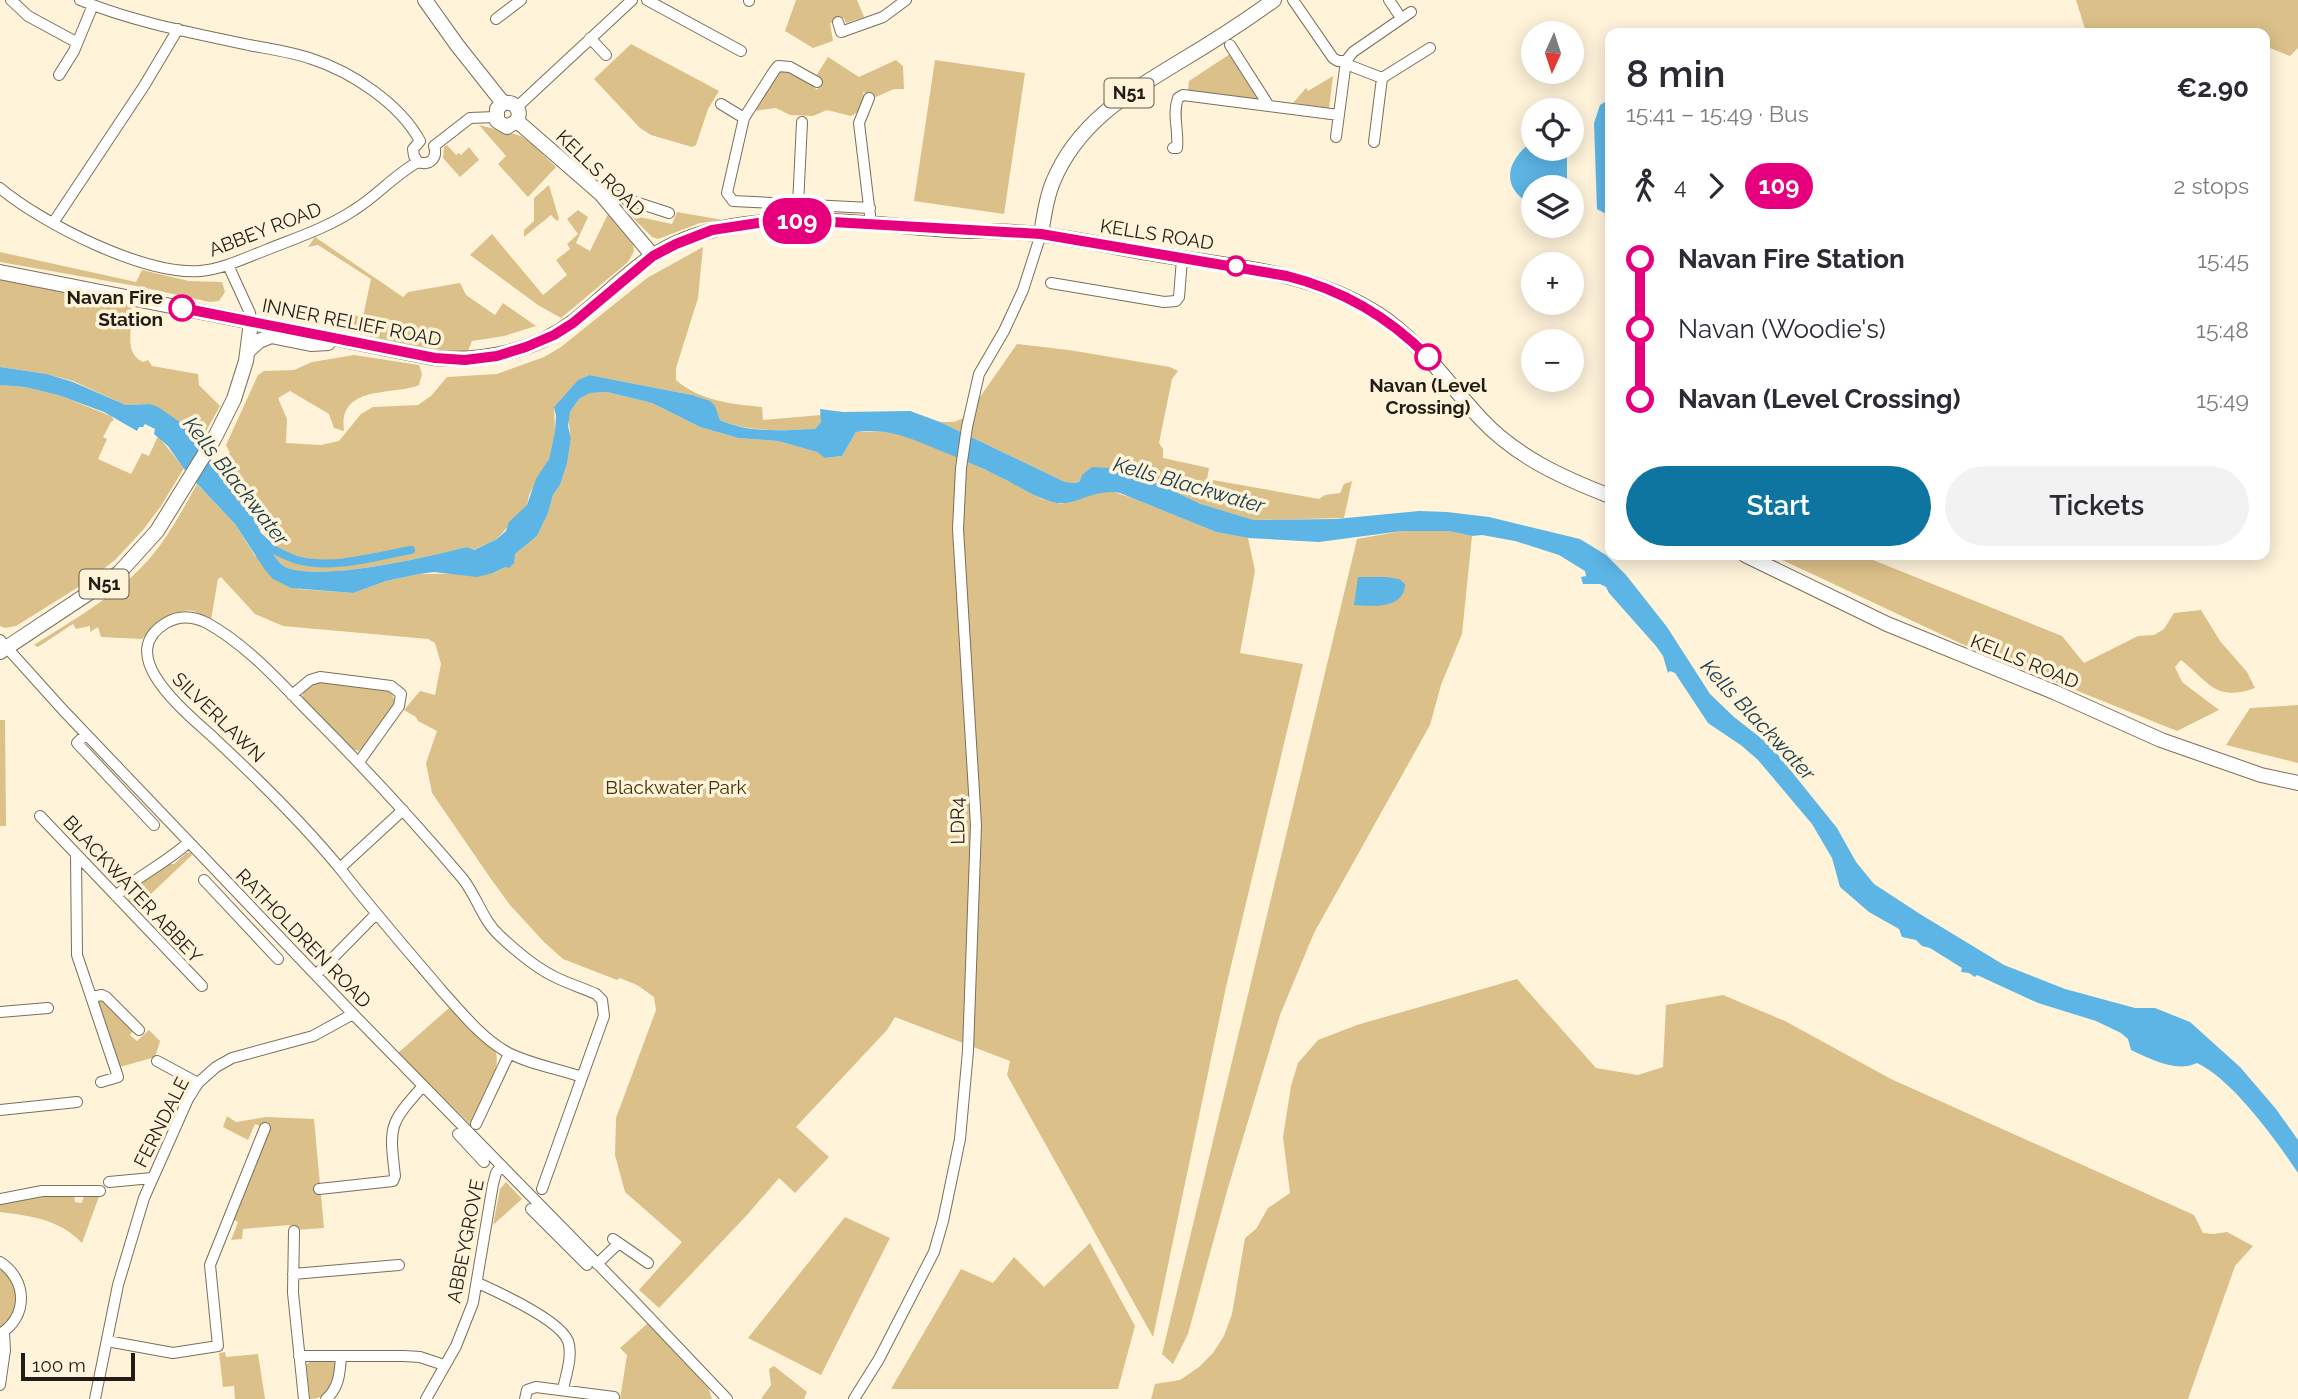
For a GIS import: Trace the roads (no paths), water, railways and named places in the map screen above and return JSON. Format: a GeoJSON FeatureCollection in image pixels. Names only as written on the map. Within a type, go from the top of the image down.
{"type":"FeatureCollection","features":[{"type":"Feature","properties":{"kind":"main road","name":"KELLS ROAD"},"geometry":{"type":"LineString","coordinates":[[425,0],[508,112],[601,194],[653,256]]}},
{"type":"Feature","properties":{"kind":"main road","name":"N51"},"geometry":{"type":"LineString","coordinates":[[1041,234],[1049,193],[1056,176],[1080,137],[1097,117],[1135,89],[1274,0]]}},
{"type":"Feature","properties":{"kind":"main road","name":"INNER RELIEF ROAD"},"geometry":{"type":"LineString","coordinates":[[0,272],[435,358],[465,360],[497,356],[554,335],[573,323],[653,256],[712,230],[743,224],[798,220],[1041,234]]}},
{"type":"Feature","properties":{"kind":"main road","name":"KELLS ROAD"},"geometry":{"type":"LineString","coordinates":[[1041,234],[1287,276],[1321,285],[1350,298],[1409,337],[1483,422],[1509,444],[1560,475],[1605,494]]}},
{"type":"Feature","properties":{"kind":"main road","name":"N51"},"geometry":{"type":"LineString","coordinates":[[2,646],[119,573],[157,531],[214,439],[239,388],[248,351],[251,322]]}},
{"type":"Feature","properties":{"kind":"main road"},"geometry":{"type":"LineString","coordinates":[[248,351],[258,341],[271,336],[311,344],[349,341]]}},
{"type":"Feature","properties":{"kind":"main road","name":"KELLS ROAD"},"geometry":{"type":"LineString","coordinates":[[1755,560],[1899,629],[2054,692],[2161,740],[2238,768],[2298,783]]}},
{"type":"Feature","properties":{"kind":"street"},"geometry":{"type":"LineString","coordinates":[[11,0],[28,16],[76,41]]}},
{"type":"Feature","properties":{"kind":"street"},"geometry":{"type":"LineString","coordinates":[[80,0],[178,29],[283,52],[324,64],[358,82],[392,107],[410,125],[420,141]]}},
{"type":"Feature","properties":{"kind":"street"},"geometry":{"type":"LineString","coordinates":[[496,19],[521,0]]}},
{"type":"Feature","properties":{"kind":"street"},"geometry":{"type":"LineString","coordinates":[[435,146],[470,118],[508,112],[632,0]]}},
{"type":"Feature","properties":{"kind":"street"},"geometry":{"type":"LineString","coordinates":[[647,0],[741,51]]}},
{"type":"Feature","properties":{"kind":"street"},"geometry":{"type":"LineString","coordinates":[[838,22],[841,32],[883,17],[906,0]]}},
{"type":"Feature","properties":{"kind":"street"},"geometry":{"type":"LineString","coordinates":[[1293,0],[1333,58],[1382,78]]}},
{"type":"Feature","properties":{"kind":"street"},"geometry":{"type":"LineString","coordinates":[[1336,137],[1346,63],[1353,52],[1406,15],[1389,0]]}},
{"type":"Feature","properties":{"kind":"street"},"geometry":{"type":"LineString","coordinates":[[60,75],[74,51],[93,5]]}},
{"type":"Feature","properties":{"kind":"street"},"geometry":{"type":"LineString","coordinates":[[53,223],[144,86],[178,29]]}},
{"type":"Feature","properties":{"kind":"street"},"geometry":{"type":"LineString","coordinates":[[590,38],[606,55]]}},
{"type":"Feature","properties":{"kind":"street"},"geometry":{"type":"LineString","coordinates":[[1230,45],[1269,106]]}},
{"type":"Feature","properties":{"kind":"street"},"geometry":{"type":"LineString","coordinates":[[1382,78],[1430,48]]}},
{"type":"Feature","properties":{"kind":"street"},"geometry":{"type":"LineString","coordinates":[[817,82],[790,67],[778,66],[744,118],[728,197],[733,201],[870,208]]}},
{"type":"Feature","properties":{"kind":"street"},"geometry":{"type":"LineString","coordinates":[[1374,142],[1382,78]]}},
{"type":"Feature","properties":{"kind":"street"},"geometry":{"type":"LineString","coordinates":[[1173,148],[1177,148],[1178,141],[1175,93],[1339,115]]}},
{"type":"Feature","properties":{"kind":"street"},"geometry":{"type":"LineString","coordinates":[[869,98],[859,123],[871,225]]}},
{"type":"Feature","properties":{"kind":"street"},"geometry":{"type":"LineString","coordinates":[[721,104],[744,118]]}},
{"type":"Feature","properties":{"kind":"street"},"geometry":{"type":"LineString","coordinates":[[798,205],[802,122]]}},
{"type":"Feature","properties":{"kind":"street"},"geometry":{"type":"LineString","coordinates":[[420,141],[430,142],[435,146],[436,154],[425,164],[418,162],[413,153],[420,141]]}},
{"type":"Feature","properties":{"kind":"street","name":"ABBEY ROAD"},"geometry":{"type":"LineString","coordinates":[[0,188],[34,213],[109,249],[156,267],[186,271],[228,265],[315,231],[356,210],[397,175],[418,162]]}},
{"type":"Feature","properties":{"kind":"street"},"geometry":{"type":"LineString","coordinates":[[601,194],[611,194],[669,214]]}},
{"type":"Feature","properties":{"kind":"street","name":"LDR4"},"geometry":{"type":"LineString","coordinates":[[854,1399],[885,1348],[934,1252],[960,1139],[968,1051],[976,825],[958,529],[961,468],[979,374],[1023,290],[1041,234]]}},
{"type":"Feature","properties":{"kind":"street"},"geometry":{"type":"LineString","coordinates":[[1051,283],[1164,302],[1176,301],[1179,297],[1182,259]]}},
{"type":"Feature","properties":{"kind":"street"},"geometry":{"type":"LineString","coordinates":[[228,265],[250,313],[251,322]]}},
{"type":"Feature","properties":{"kind":"street","name":"SILVERLAWN"},"geometry":{"type":"LineString","coordinates":[[542,1189],[604,1016],[602,1000],[596,994],[549,974],[501,937],[493,929],[471,890],[403,810],[359,762],[244,649],[200,620],[188,617],[175,619],[157,630],[147,648],[151,670],[166,691],[258,780],[340,869],[375,915],[475,1027],[509,1054],[582,1077]]}},
{"type":"Feature","properties":{"kind":"street","name":"RATHOLDREN ROAD"},"geometry":{"type":"LineString","coordinates":[[2,646],[423,1086],[470,1141],[501,1166],[592,1265],[727,1399]]}},
{"type":"Feature","properties":{"kind":"street"},"geometry":{"type":"LineString","coordinates":[[292,695],[310,680],[320,677],[391,686],[396,689],[401,694],[399,706],[359,762]]}},
{"type":"Feature","properties":{"kind":"street"},"geometry":{"type":"LineString","coordinates":[[86,734],[77,743],[154,825]]}},
{"type":"Feature","properties":{"kind":"street"},"geometry":{"type":"LineString","coordinates":[[340,869],[403,810]]}},
{"type":"Feature","properties":{"kind":"street","name":"BLACKWATER ABBEY"},"geometry":{"type":"LineString","coordinates":[[40,816],[202,986]]}},
{"type":"Feature","properties":{"kind":"street"},"geometry":{"type":"LineString","coordinates":[[116,896],[141,874],[166,862],[189,842]]}},
{"type":"Feature","properties":{"kind":"street"},"geometry":{"type":"LineString","coordinates":[[76,854],[77,955],[118,1077],[100,1082]]}},
{"type":"Feature","properties":{"kind":"street"},"geometry":{"type":"LineString","coordinates":[[204,880],[278,959]]}},
{"type":"Feature","properties":{"kind":"street"},"geometry":{"type":"LineString","coordinates":[[239,916],[251,907]]}},
{"type":"Feature","properties":{"kind":"street"},"geometry":{"type":"LineString","coordinates":[[316,975],[375,915]]}},
{"type":"Feature","properties":{"kind":"street"},"geometry":{"type":"LineString","coordinates":[[91,997],[106,997],[139,1030]]}},
{"type":"Feature","properties":{"kind":"street"},"geometry":{"type":"LineString","coordinates":[[0,1012],[48,1008]]}},
{"type":"Feature","properties":{"kind":"street","name":"FERNDALE"},"geometry":{"type":"LineString","coordinates":[[95,1399],[118,1285],[152,1178],[198,1083],[216,1067],[232,1058],[313,1036],[353,1014]]}},
{"type":"Feature","properties":{"kind":"street"},"geometry":{"type":"LineString","coordinates":[[476,1124],[509,1054]]}},
{"type":"Feature","properties":{"kind":"street"},"geometry":{"type":"LineString","coordinates":[[157,1060],[198,1083]]}},
{"type":"Feature","properties":{"kind":"street"},"geometry":{"type":"LineString","coordinates":[[319,1189],[393,1181],[395,1176],[391,1132],[395,1119],[423,1086]]}},
{"type":"Feature","properties":{"kind":"street"},"geometry":{"type":"LineString","coordinates":[[0,1110],[77,1102]]}},
{"type":"Feature","properties":{"kind":"street"},"geometry":{"type":"LineString","coordinates":[[107,1341],[173,1353],[218,1346],[211,1265],[265,1128]]}},
{"type":"Feature","properties":{"kind":"street"},"geometry":{"type":"LineString","coordinates":[[458,1134],[470,1141],[480,1158],[467,1163]]}},
{"type":"Feature","properties":{"kind":"street","name":"ABBEYGROVE"},"geometry":{"type":"LineString","coordinates":[[426,1399],[466,1325],[478,1283],[493,1184],[501,1166]]}},
{"type":"Feature","properties":{"kind":"street"},"geometry":{"type":"LineString","coordinates":[[109,1182],[152,1178]]}},
{"type":"Feature","properties":{"kind":"street"},"geometry":{"type":"LineString","coordinates":[[0,1199],[42,1191],[100,1191]]}},
{"type":"Feature","properties":{"kind":"street","name":"RATHOLDREN ROAD"},"geometry":{"type":"LineString","coordinates":[[531,1209],[578,1250]]}},
{"type":"Feature","properties":{"kind":"street"},"geometry":{"type":"LineString","coordinates":[[294,1231],[293,1274],[304,1399]]}},
{"type":"Feature","properties":{"kind":"street"},"geometry":{"type":"LineString","coordinates":[[592,1265],[616,1241],[648,1263]]}},
{"type":"Feature","properties":{"kind":"street"},"geometry":{"type":"LineString","coordinates":[[0,1262],[12,1272],[21,1293],[18,1316],[2,1333],[5,1350],[0,1385]]}},
{"type":"Feature","properties":{"kind":"street"},"geometry":{"type":"LineString","coordinates":[[293,1274],[399,1265]]}},
{"type":"Feature","properties":{"kind":"street"},"geometry":{"type":"LineString","coordinates":[[478,1283],[529,1308],[563,1334],[569,1347],[563,1390]]}},
{"type":"Feature","properties":{"kind":"street"},"geometry":{"type":"LineString","coordinates":[[299,1356],[420,1357],[444,1365]]}},
{"type":"Feature","properties":{"kind":"street"},"geometry":{"type":"LineString","coordinates":[[326,1399],[339,1379],[341,1356]]}},
{"type":"Feature","properties":{"kind":"street"},"geometry":{"type":"LineString","coordinates":[[525,1399],[527,1390],[531,1388],[614,1396]]}},
{"type":"Feature","properties":{"kind":"water"},"geometry":{"type":"Polygon","coordinates":[[[1605,102],[1605,213],[1597,209],[1594,123],[1600,105],[1605,102]]]}},
{"type":"Feature","properties":{"kind":"water"},"geometry":{"type":"Polygon","coordinates":[[[1521,152],[1521,161],[1567,161],[1567,175],[1521,175],[1521,197],[1511,183],[1510,174],[1521,152]]]}},
{"type":"Feature","properties":{"kind":"water"},"geometry":{"type":"Polygon","coordinates":[[[0,367],[47,374],[126,405],[150,404],[158,407],[190,429],[255,520],[261,533],[277,547],[273,553],[279,562],[288,568],[305,571],[350,570],[467,547],[474,550],[497,539],[506,531],[509,522],[527,505],[536,479],[549,459],[555,431],[554,407],[578,380],[589,375],[692,395],[710,401],[720,420],[755,429],[815,429],[821,422],[820,409],[843,412],[910,411],[940,422],[1065,482],[1080,481],[1082,475],[1092,467],[1109,468],[1154,482],[1201,504],[1254,520],[1336,519],[1419,511],[1447,512],[1489,517],[1580,539],[1605,554],[1605,560],[1611,560],[1626,575],[1667,627],[1710,694],[1771,746],[1837,828],[1856,862],[1874,884],[2004,965],[2065,989],[2135,1008],[2155,1008],[2190,1022],[2240,1067],[2276,1109],[2298,1140],[2298,1173],[2239,1096],[2197,1063],[2172,1066],[2155,1061],[2131,1050],[2128,1039],[2121,1033],[2096,1021],[2038,1003],[1977,975],[1975,977],[1961,972],[1962,968],[1916,940],[1902,937],[1899,929],[1869,912],[1840,887],[1832,858],[1812,824],[1758,760],[1708,723],[1675,673],[1668,673],[1663,656],[1656,646],[1606,587],[1600,584],[1583,584],[1581,577],[1586,576],[1585,571],[1559,555],[1515,541],[1449,531],[1402,531],[1319,542],[1248,538],[1216,532],[1120,493],[1102,493],[1064,503],[1049,501],[971,464],[891,433],[856,432],[842,456],[825,458],[817,452],[778,441],[738,438],[700,427],[652,403],[607,392],[590,393],[579,399],[570,412],[568,426],[571,438],[560,485],[553,495],[537,536],[515,554],[514,563],[509,568],[477,577],[434,572],[419,574],[386,581],[353,593],[291,588],[273,579],[265,570],[235,524],[187,473],[168,446],[154,434],[155,429],[145,424],[137,431],[104,412],[58,395],[25,387],[0,385],[0,367]]]}},
{"type":"Feature","properties":{"kind":"water"},"geometry":{"type":"Polygon","coordinates":[[[1358,577],[1386,577],[1399,579],[1405,584],[1399,598],[1386,605],[1354,605],[1358,577]]]}},
{"type":"Feature","properties":{"kind":"waterway","name":"Kells Blackwater"},"geometry":{"type":"LineString","coordinates":[[267,547],[297,560],[325,564],[411,550]]}},
{"type":"Feature","properties":{"kind":"place","name":"Navan Fire Station"},"geometry":{"type":"Point","coordinates":[182,308]}},
{"type":"Feature","properties":{"kind":"place","name":"Navan (Level Crossing)"},"geometry":{"type":"Point","coordinates":[1428,357]}},
{"type":"Feature","properties":{"kind":"park label","name":"Blackwater Park"},"geometry":{"type":"Point","coordinates":[676,787]}}]}
